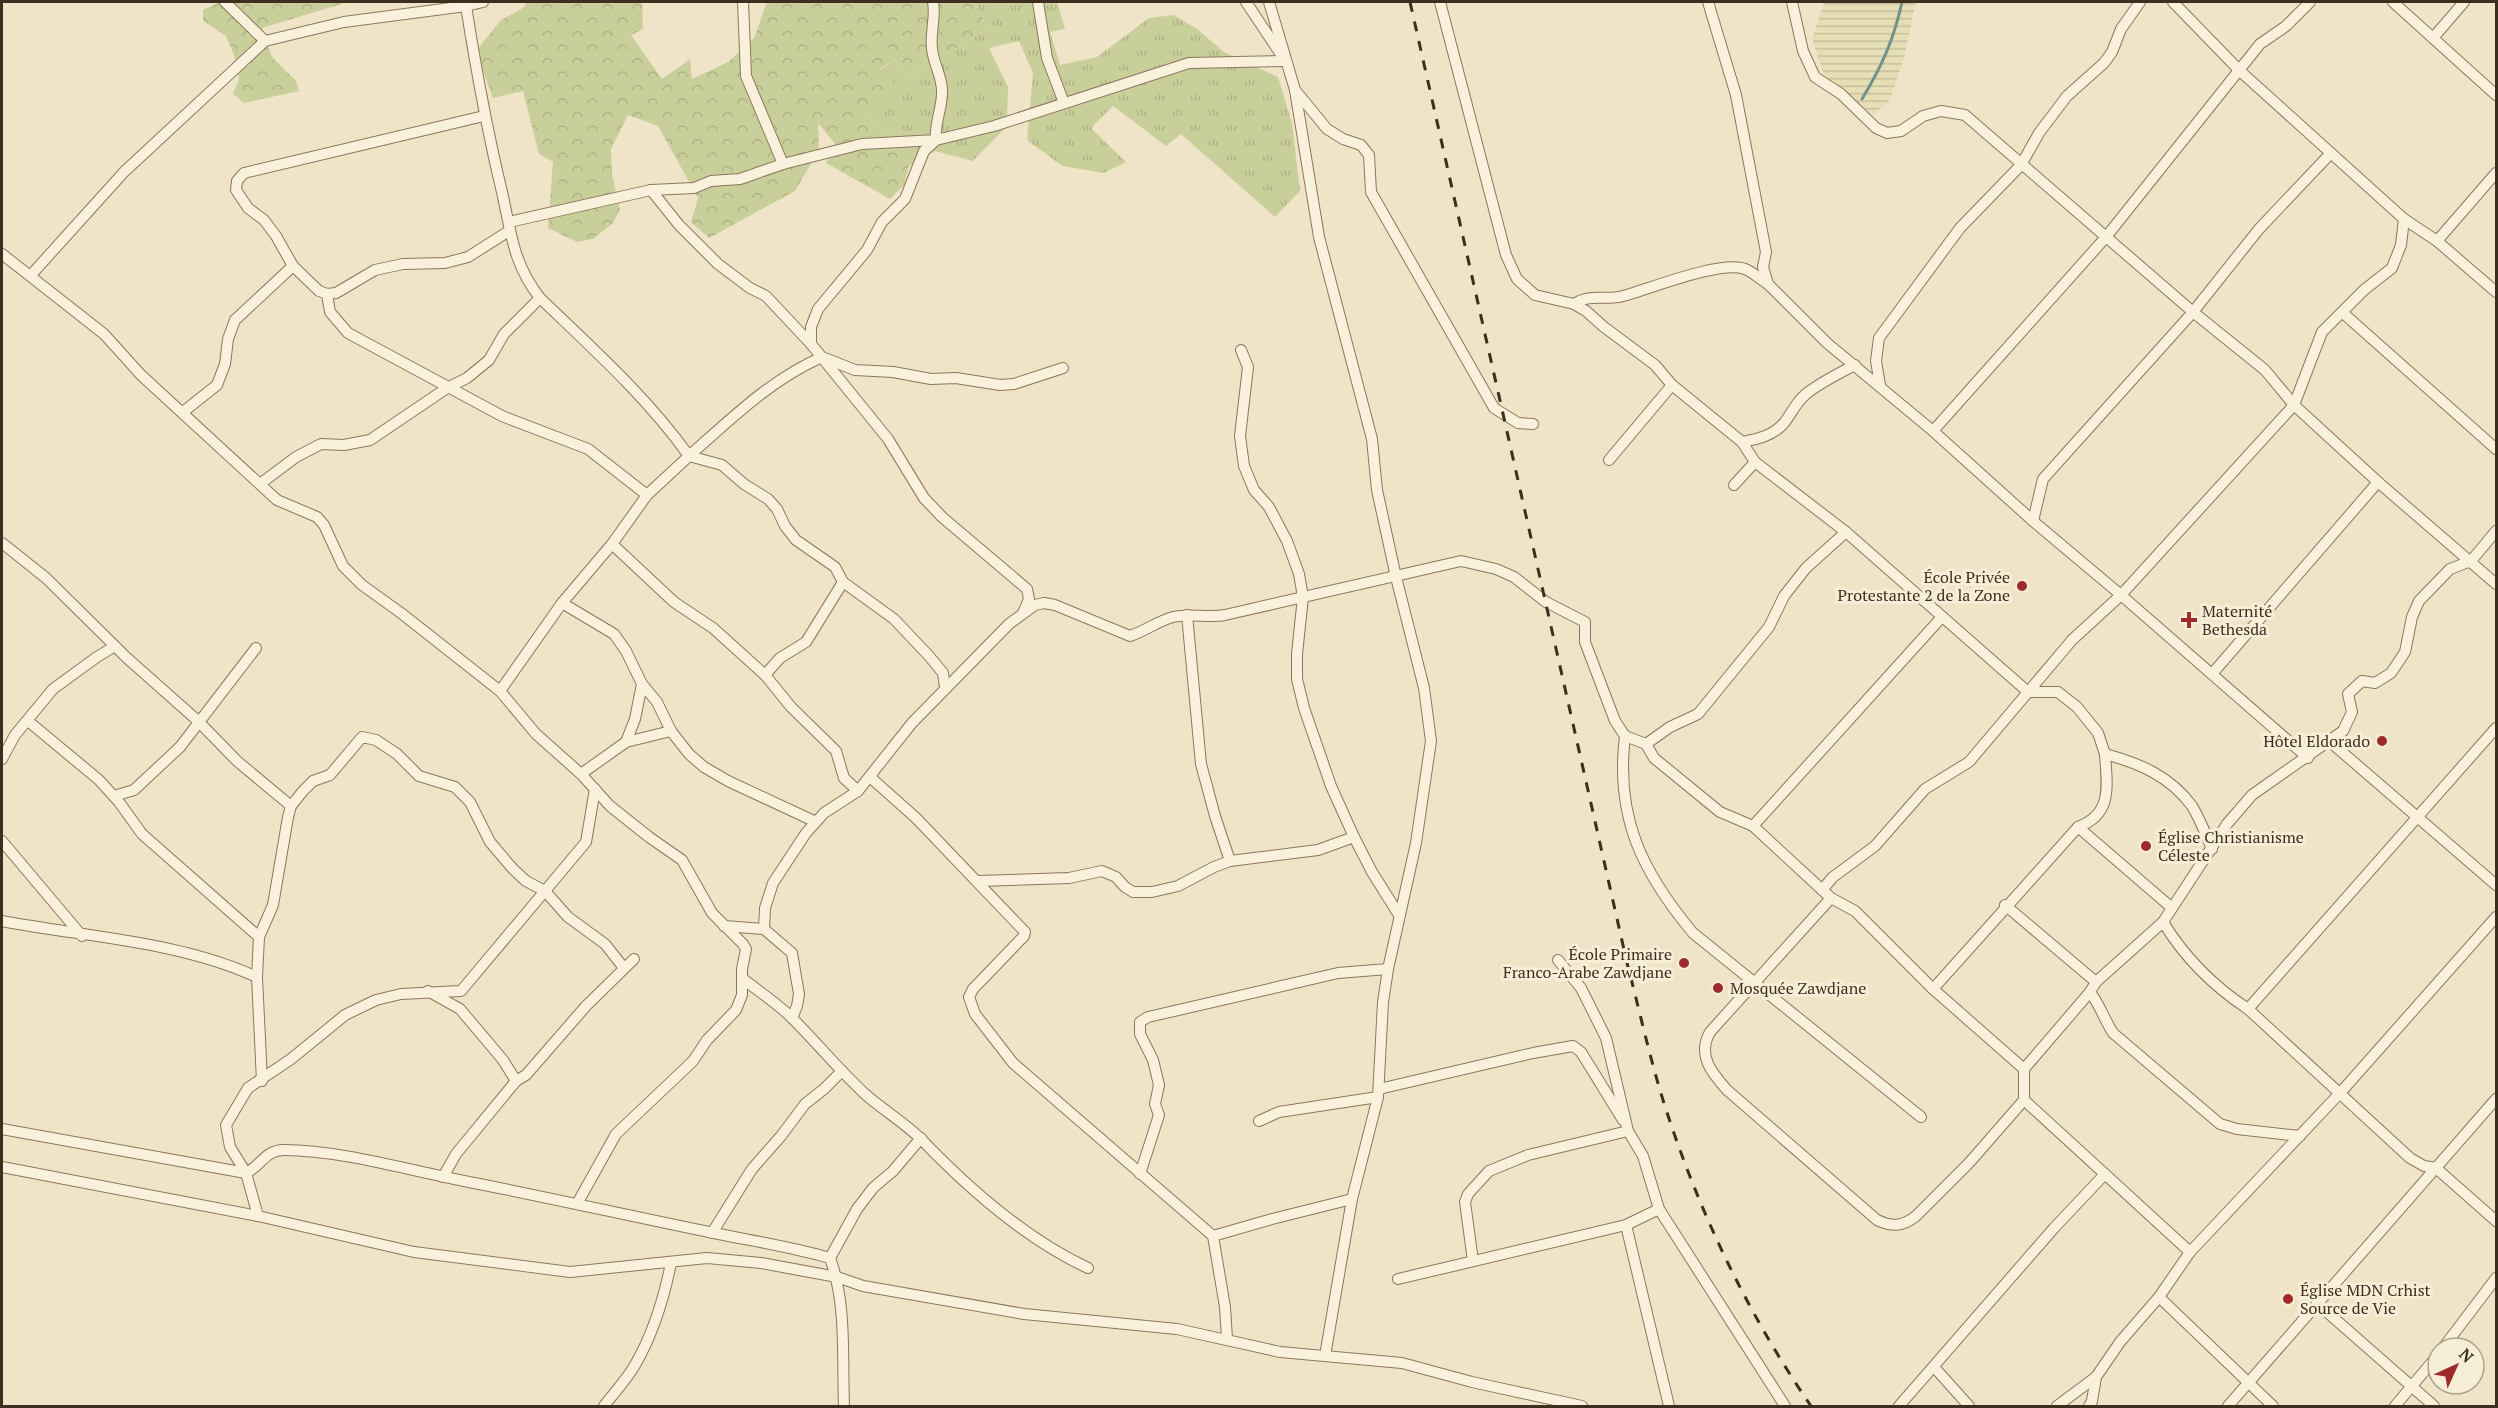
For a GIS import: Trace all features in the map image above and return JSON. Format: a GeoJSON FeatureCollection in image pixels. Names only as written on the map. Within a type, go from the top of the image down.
{"type":"FeatureCollection","features":[{"type":"Feature","properties":{"kind":"street"},"geometry":{"type":"LineString","coordinates":[[225,2],[265,41]]}},
{"type":"Feature","properties":{"kind":"street"},"geometry":{"type":"LineString","coordinates":[[31,275],[124,172],[265,41],[344,22],[483,2]]}},
{"type":"Feature","properties":{"kind":"street"},"geometry":{"type":"LineString","coordinates":[[743,2],[746,76],[783,164]]}},
{"type":"Feature","properties":{"kind":"street"},"geometry":{"type":"LineString","coordinates":[[933,2],[935,18],[932,48],[943,91],[942,108],[935,133],[936,140]]}},
{"type":"Feature","properties":{"kind":"street"},"geometry":{"type":"LineString","coordinates":[[1038,2],[1047,58],[1064,103]]}},
{"type":"Feature","properties":{"kind":"street"},"geometry":{"type":"LineString","coordinates":[[1246,2],[1285,61]]}},
{"type":"Feature","properties":{"kind":"street"},"geometry":{"type":"LineString","coordinates":[[1269,2],[1294,90],[1319,237],[1372,439],[1377,490],[1424,688],[1431,741],[1416,843],[1399,915],[1383,1002],[1379,1093],[1352,1199],[1325,1356]]}},
{"type":"Feature","properties":{"kind":"street"},"geometry":{"type":"LineString","coordinates":[[1440,2],[1506,255],[1517,279],[1535,295],[1574,304],[1586,311],[1655,365],[1672,385],[1742,442],[1755,462],[1846,532],[1941,618],[2028,692],[2058,692],[2077,707],[2097,733],[2105,754],[2107,786],[2102,810],[2091,822],[2078,826],[1933,989]]}},
{"type":"Feature","properties":{"kind":"street"},"geometry":{"type":"LineString","coordinates":[[1708,2],[1736,95],[1766,252],[1763,267],[1768,284]]}},
{"type":"Feature","properties":{"kind":"street"},"geometry":{"type":"LineString","coordinates":[[1792,2],[1803,51],[1815,77],[1841,94],[1876,128],[1887,134],[1901,131],[1923,116],[1941,111],[1965,115],[2193,312],[2265,370],[2294,405],[2378,482],[2496,584]]}},
{"type":"Feature","properties":{"kind":"street"},"geometry":{"type":"LineString","coordinates":[[1880,385],[1876,361],[1879,338],[1960,228],[2021,165],[2039,133],[2067,96],[2104,63],[2112,52],[2121,29],[2140,2]]}},
{"type":"Feature","properties":{"kind":"street"},"geometry":{"type":"LineString","coordinates":[[2173,2],[2240,71],[2404,219],[2437,241],[2496,292]]}},
{"type":"Feature","properties":{"kind":"street"},"geometry":{"type":"LineString","coordinates":[[1933,431],[2106,237],[2260,44],[2286,26],[2310,2]]}},
{"type":"Feature","properties":{"kind":"street"},"geometry":{"type":"LineString","coordinates":[[2393,2],[2496,95]]}},
{"type":"Feature","properties":{"kind":"street"},"geometry":{"type":"LineString","coordinates":[[2433,38],[2464,2]]}},
{"type":"Feature","properties":{"kind":"street"},"geometry":{"type":"LineString","coordinates":[[466,6],[484,117],[518,262],[526,281],[540,298],[645,401],[666,424],[689,456],[722,465],[744,484],[768,499],[777,509],[795,540],[835,567],[843,582],[894,619],[943,673],[945,687]]}},
{"type":"Feature","properties":{"kind":"street"},"geometry":{"type":"LineString","coordinates":[[484,117],[244,172],[237,181],[236,190],[248,208],[264,220],[276,236],[292,267],[319,291],[327,294],[336,293],[375,270],[403,264],[445,262],[468,257],[509,226],[651,190],[694,188],[711,181],[740,179],[783,164],[862,144],[936,140],[994,126],[1189,63],[1285,61]]}},
{"type":"Feature","properties":{"kind":"street"},"geometry":{"type":"LineString","coordinates":[[1294,90],[1327,129],[1343,139],[1360,145],[1369,155],[1371,192],[1494,408],[1518,423],[1533,424]]}},
{"type":"Feature","properties":{"kind":"street"},"geometry":{"type":"LineString","coordinates":[[811,344],[811,327],[818,309],[867,250],[882,222],[905,199],[924,151],[936,140]]}},
{"type":"Feature","properties":{"kind":"street"},"geometry":{"type":"LineString","coordinates":[[2033,521],[2043,479],[2193,312],[2259,229],[2331,153]]}},
{"type":"Feature","properties":{"kind":"street"},"geometry":{"type":"LineString","coordinates":[[2437,241],[2496,173]]}},
{"type":"Feature","properties":{"kind":"street"},"geometry":{"type":"LineString","coordinates":[[651,190],[679,225],[718,264],[750,288],[766,296],[811,344],[888,439],[924,498],[942,517],[1044,603],[1070,610],[1130,636],[1172,617],[1187,615],[1214,617],[1461,561],[1514,576],[1546,602],[1585,622],[1585,642],[1615,721],[1624,736],[1621,773],[1631,830],[1653,881],[1665,899],[1693,933],[1921,1117]]}},
{"type":"Feature","properties":{"kind":"street"},"geometry":{"type":"LineString","coordinates":[[1822,890],[1833,877],[1875,846],[1925,789],[1970,762],[2072,640],[2121,595],[2294,405],[2322,332],[2364,290],[2392,268],[2401,244],[2404,219]]}},
{"type":"Feature","properties":{"kind":"street"},"geometry":{"type":"LineString","coordinates":[[2,254],[104,334],[141,375],[277,500],[317,517],[324,525],[343,566],[362,585],[500,691],[536,734],[581,774],[610,806],[682,860],[712,914],[743,944],[746,949],[742,995],[736,1010],[706,1040],[693,1062],[616,1134],[578,1202]]}},
{"type":"Feature","properties":{"kind":"street"},"geometry":{"type":"LineString","coordinates":[[183,412],[217,385],[225,364],[228,339],[236,320],[292,267]]}},
{"type":"Feature","properties":{"kind":"street"},"geometry":{"type":"LineString","coordinates":[[1574,304],[1591,297],[1620,297],[1718,269],[1744,268],[1768,284],[1827,343],[1880,385],[2033,521],[2308,758]]}},
{"type":"Feature","properties":{"kind":"street"},"geometry":{"type":"LineString","coordinates":[[327,294],[330,312],[348,333],[502,416],[588,448],[647,495]]}},
{"type":"Feature","properties":{"kind":"street"},"geometry":{"type":"LineString","coordinates":[[260,484],[296,457],[321,444],[344,445],[370,440],[447,388],[467,378],[489,360],[504,334],[540,298]]}},
{"type":"Feature","properties":{"kind":"street"},"geometry":{"type":"LineString","coordinates":[[2343,312],[2496,449]]}},
{"type":"Feature","properties":{"kind":"street"},"geometry":{"type":"LineString","coordinates":[[1241,350],[1248,367],[1240,436],[1244,466],[1254,490],[1269,507],[1287,541],[1299,574],[1303,597],[1297,654],[1297,679],[1304,708],[1331,786],[1354,837],[1372,872],[1399,915]]}},
{"type":"Feature","properties":{"kind":"street"},"geometry":{"type":"LineString","coordinates":[[500,691],[562,603],[612,544],[647,495],[761,393],[795,369],[822,357],[855,370],[893,372],[931,379],[956,378],[1000,386],[1014,384],[1063,368]]}},
{"type":"Feature","properties":{"kind":"street"},"geometry":{"type":"LineString","coordinates":[[1742,442],[1767,436],[1783,424],[1791,410],[1805,395],[1829,378],[1855,365]]}},
{"type":"Feature","properties":{"kind":"street"},"geometry":{"type":"LineString","coordinates":[[1609,460],[1672,385]]}},
{"type":"Feature","properties":{"kind":"street"},"geometry":{"type":"LineString","coordinates":[[1734,485],[1755,462]]}},
{"type":"Feature","properties":{"kind":"street"},"geometry":{"type":"LineString","coordinates":[[2212,674],[2378,482]]}},
{"type":"Feature","properties":{"kind":"street"},"geometry":{"type":"LineString","coordinates":[[1831,898],[1710,1032],[1704,1042],[1706,1062],[1727,1090],[1877,1220],[1895,1226],[1908,1223],[1916,1216],[1969,1163],[2024,1100],[2024,1069],[2093,987],[2163,922],[2228,824],[2252,795],[2308,758],[2328,740],[2343,731],[2352,712],[2348,694],[2362,681],[2375,683],[2391,673],[2405,652],[2412,617],[2419,601],[2450,569],[2471,561],[2496,531]]}},
{"type":"Feature","properties":{"kind":"street"},"geometry":{"type":"LineString","coordinates":[[1646,744],[1670,727],[1698,714],[1769,627],[1784,596],[1806,568],[1846,532]]}},
{"type":"Feature","properties":{"kind":"street"},"geometry":{"type":"LineString","coordinates":[[2,543],[46,578],[237,761],[291,806]]}},
{"type":"Feature","properties":{"kind":"street"},"geometry":{"type":"LineString","coordinates":[[612,544],[674,602],[713,628],[765,675],[791,707],[836,751],[844,778],[858,790]]}},
{"type":"Feature","properties":{"kind":"street"},"geometry":{"type":"LineString","coordinates":[[765,675],[780,658],[806,642],[843,582]]}},
{"type":"Feature","properties":{"kind":"street"},"geometry":{"type":"LineString","coordinates":[[1023,613],[1029,599],[1027,589]]}},
{"type":"Feature","properties":{"kind":"street"},"geometry":{"type":"LineString","coordinates":[[562,603],[614,634],[626,651],[642,684],[657,702],[671,731],[689,754],[704,767],[767,801],[816,822]]}},
{"type":"Feature","properties":{"kind":"street"},"geometry":{"type":"LineString","coordinates":[[764,929],[765,908],[773,883],[816,822],[824,813],[858,790],[903,733],[945,687],[1023,613],[1044,603]]}},
{"type":"Feature","properties":{"kind":"street"},"geometry":{"type":"LineString","coordinates":[[1187,615],[1201,764],[1230,861]]}},
{"type":"Feature","properties":{"kind":"street"},"geometry":{"type":"LineString","coordinates":[[1753,826],[1941,618]]}},
{"type":"Feature","properties":{"kind":"street"},"geometry":{"type":"LineString","coordinates":[[2,759],[15,735],[53,689],[115,646]]}},
{"type":"Feature","properties":{"kind":"street"},"geometry":{"type":"LineString","coordinates":[[114,796],[134,790],[180,747],[256,648]]}},
{"type":"Feature","properties":{"kind":"street"},"geometry":{"type":"LineString","coordinates":[[626,742],[642,684]]}},
{"type":"Feature","properties":{"kind":"street"},"geometry":{"type":"LineString","coordinates":[[28,721],[80,763],[114,796],[142,834],[259,937]]}},
{"type":"Feature","properties":{"kind":"street"},"geometry":{"type":"LineString","coordinates":[[2248,1009],[2496,728]]}},
{"type":"Feature","properties":{"kind":"street"},"geometry":{"type":"LineString","coordinates":[[581,774],[626,742],[671,731]]}},
{"type":"Feature","properties":{"kind":"street"},"geometry":{"type":"LineString","coordinates":[[1624,736],[1646,744],[1654,758],[1720,812],[1753,826],[1831,898],[1856,911],[1933,989],[2024,1069]]}},
{"type":"Feature","properties":{"kind":"street"},"geometry":{"type":"LineString","coordinates":[[262,1081],[257,977],[259,937],[273,905],[291,806],[312,782],[330,776],[362,737],[376,740],[397,754],[419,776],[455,787],[471,802],[490,842],[513,869],[526,881],[544,891],[568,917],[605,944],[624,968]]}},
{"type":"Feature","properties":{"kind":"street"},"geometry":{"type":"LineString","coordinates":[[2328,740],[2496,885]]}},
{"type":"Feature","properties":{"kind":"street"},"geometry":{"type":"LineString","coordinates":[[2105,754],[2129,761],[2163,776],[2192,807],[2212,849]]}},
{"type":"Feature","properties":{"kind":"street"},"geometry":{"type":"LineString","coordinates":[[870,777],[916,818],[1025,932],[1024,936],[973,989],[969,997],[975,1014],[1013,1063],[1213,1236],[1225,1307],[1227,1339]]}},
{"type":"Feature","properties":{"kind":"street"},"geometry":{"type":"LineString","coordinates":[[258,1216],[246,1173],[230,1147],[226,1125],[248,1088],[262,1081],[268,1072],[291,1059],[345,1016],[376,1000],[400,994],[428,991],[461,991],[586,842],[592,818],[594,789]]}},
{"type":"Feature","properties":{"kind":"street"},"geometry":{"type":"LineString","coordinates":[[2078,826],[2172,908]]}},
{"type":"Feature","properties":{"kind":"street"},"geometry":{"type":"LineString","coordinates":[[978,881],[1069,878],[1102,871],[1116,876],[1125,887],[1133,892],[1152,892],[1178,886],[1230,861],[1318,850],[1354,837]]}},
{"type":"Feature","properties":{"kind":"street"},"geometry":{"type":"LineString","coordinates":[[2,841],[82,936]]}},
{"type":"Feature","properties":{"kind":"street"},"geometry":{"type":"LineString","coordinates":[[2006,905],[2093,987],[2102,1016],[2113,1033],[2220,1124],[2237,1129],[2300,1136]]}},
{"type":"Feature","properties":{"kind":"street"},"geometry":{"type":"LineString","coordinates":[[2057,1407],[2096,1377],[2120,1342],[2159,1297],[2190,1252],[2341,1092],[2496,917]]}},
{"type":"Feature","properties":{"kind":"street"},"geometry":{"type":"LineString","coordinates":[[2,921],[173,950],[236,967],[257,977]]}},
{"type":"Feature","properties":{"kind":"street"},"geometry":{"type":"LineString","coordinates":[[2163,922],[2175,943],[2224,993],[2248,1009],[2341,1092],[2410,1158],[2424,1166],[2436,1168],[2496,1221]]}},
{"type":"Feature","properties":{"kind":"street"},"geometry":{"type":"LineString","coordinates":[[724,926],[764,929],[788,947],[795,959],[799,994],[792,1017]]}},
{"type":"Feature","properties":{"kind":"street"},"geometry":{"type":"LineString","coordinates":[[442,1177],[456,1154],[516,1081],[526,1074],[586,1006],[634,959]]}},
{"type":"Feature","properties":{"kind":"street"},"geometry":{"type":"LineString","coordinates":[[1558,960],[1581,988],[1602,1029],[1627,1127]]}},
{"type":"Feature","properties":{"kind":"street"},"geometry":{"type":"LineString","coordinates":[[1140,1174],[1159,1115],[1155,1104],[1159,1085],[1153,1060],[1140,1034],[1140,1022],[1148,1017],[1338,973],[1388,969]]}},
{"type":"Feature","properties":{"kind":"street"},"geometry":{"type":"LineString","coordinates":[[742,978],[792,1017],[842,1071],[881,1108],[921,1138],[936,1155],[1007,1216],[1063,1257],[1088,1268]]}},
{"type":"Feature","properties":{"kind":"street"},"geometry":{"type":"LineString","coordinates":[[428,991],[460,1010],[503,1060],[516,1081]]}},
{"type":"Feature","properties":{"kind":"street"},"geometry":{"type":"LineString","coordinates":[[1259,1121],[1279,1112],[1379,1093],[1533,1053],[1574,1046],[1581,1052],[1643,1156],[1659,1209],[1785,1407]]}},
{"type":"Feature","properties":{"kind":"street"},"geometry":{"type":"LineString","coordinates":[[712,1233],[752,1169],[805,1104],[842,1071]]}},
{"type":"Feature","properties":{"kind":"street"},"geometry":{"type":"LineString","coordinates":[[2228,1407],[2496,1099]]}},
{"type":"Feature","properties":{"kind":"street"},"geometry":{"type":"LineString","coordinates":[[2024,1100],[2190,1252]]}},
{"type":"Feature","properties":{"kind":"street"},"geometry":{"type":"LineString","coordinates":[[1473,1261],[1465,1202],[1468,1194],[1489,1171],[1528,1155],[1627,1127]]}},
{"type":"Feature","properties":{"kind":"street"},"geometry":{"type":"LineString","coordinates":[[2,1129],[246,1173],[255,1169],[267,1154],[282,1150],[345,1157],[578,1202],[830,1258]]}},
{"type":"Feature","properties":{"kind":"street"},"geometry":{"type":"LineString","coordinates":[[844,1407],[842,1306],[837,1277],[830,1258],[857,1209],[873,1188],[908,1155],[921,1138]]}},
{"type":"Feature","properties":{"kind":"street"},"geometry":{"type":"LineString","coordinates":[[2,1167],[258,1216],[414,1252],[570,1272],[707,1258],[735,1260],[837,1277],[863,1286],[1024,1314],[1177,1329],[1280,1352],[1402,1363],[1472,1382],[1582,1407]]}},
{"type":"Feature","properties":{"kind":"street"},"geometry":{"type":"LineString","coordinates":[[1899,1407],[2054,1228],[2105,1174]]}},
{"type":"Feature","properties":{"kind":"street"},"geometry":{"type":"LineString","coordinates":[[1213,1236],[1352,1199]]}},
{"type":"Feature","properties":{"kind":"street"},"geometry":{"type":"LineString","coordinates":[[1398,1279],[1626,1225],[1659,1209]]}},
{"type":"Feature","properties":{"kind":"street"},"geometry":{"type":"LineString","coordinates":[[1626,1225],[1670,1407]]}},
{"type":"Feature","properties":{"kind":"street"},"geometry":{"type":"LineString","coordinates":[[604,1407],[635,1365],[662,1301],[671,1263]]}},
{"type":"Feature","properties":{"kind":"street"},"geometry":{"type":"LineString","coordinates":[[2452,1336],[2496,1278]]}},
{"type":"Feature","properties":{"kind":"street"},"geometry":{"type":"LineString","coordinates":[[2159,1297],[2273,1407]]}},
{"type":"Feature","properties":{"kind":"street"},"geometry":{"type":"LineString","coordinates":[[2319,1305],[2434,1407]]}},
{"type":"Feature","properties":{"kind":"street"},"geometry":{"type":"LineString","coordinates":[[1934,1367],[1969,1407]]}},
{"type":"Feature","properties":{"kind":"street"},"geometry":{"type":"LineString","coordinates":[[2395,1407],[2426,1370]]}},
{"type":"Feature","properties":{"kind":"street"},"geometry":{"type":"LineString","coordinates":[[2089,1407],[2096,1377]]}},
{"type":"Feature","properties":{"kind":"shaded area"},"geometry":{"type":"Polygon","coordinates":[[[1824,2],[1916,2],[1904,58],[1890,100],[1873,115],[1824,75],[1812,39],[1824,2]]]}},
{"type":"Feature","properties":{"kind":"green space"},"geometry":{"type":"Polygon","coordinates":[[[220,2],[348,2],[262,28],[272,57],[296,81],[299,91],[244,103],[233,94],[239,79],[234,55],[226,36],[203,21],[203,10],[220,2]]]}},
{"type":"Feature","properties":{"kind":"green space"},"geometry":{"type":"Polygon","coordinates":[[[527,2],[642,2],[643,29],[631,35],[662,79],[690,59],[692,79],[728,62],[754,38],[767,2],[975,2],[988,29],[906,78],[895,60],[879,69],[895,85],[870,119],[903,145],[935,151],[909,166],[904,185],[890,199],[826,163],[837,146],[818,123],[819,150],[795,191],[709,238],[691,222],[698,198],[658,126],[628,115],[611,149],[612,174],[620,210],[613,223],[593,239],[577,242],[548,228],[553,162],[539,154],[523,91],[493,98],[476,51],[501,20],[523,8],[527,2]]]}},
{"type":"Feature","properties":{"kind":"green space"},"geometry":{"type":"Polygon","coordinates":[[[975,2],[1057,2],[1065,29],[1050,32],[1060,65],[1097,57],[1149,18],[1174,15],[1197,29],[1224,52],[1278,77],[1292,123],[1300,191],[1275,217],[1181,134],[1166,146],[1113,106],[1091,128],[1126,162],[1104,173],[1062,166],[1027,140],[1033,73],[1019,41],[989,48],[1008,87],[1007,126],[973,161],[903,145],[870,119],[894,85],[879,70],[895,60],[906,78],[988,29],[975,2]]]}},
{"type":"Feature","properties":{"kind":"waterway"},"geometry":{"type":"LineString","coordinates":[[1862,99],[1886,52],[1902,2]]}},
{"type":"Feature","properties":{"kind":"railway"},"geometry":{"type":"LineString","coordinates":[[1410,2],[1627,963],[1658,1083],[1691,1180],[1726,1259],[1766,1334],[1811,1406]]}},
{"type":"Feature","properties":{"kind":"place","name":"École Privée Protestante 2 de la Zone"},"geometry":{"type":"Point","coordinates":[2022,586]}},
{"type":"Feature","properties":{"kind":"place","name":"Maternité Bethesda"},"geometry":{"type":"Point","coordinates":[2189,620]}},
{"type":"Feature","properties":{"kind":"place","name":"Hôtel Eldorado"},"geometry":{"type":"Point","coordinates":[2382,741]}},
{"type":"Feature","properties":{"kind":"place","name":"Église Christianisme Céleste"},"geometry":{"type":"Point","coordinates":[2146,846]}},
{"type":"Feature","properties":{"kind":"place","name":"École Primaire Franco-Arabe Zawdjane"},"geometry":{"type":"Point","coordinates":[1684,963]}},
{"type":"Feature","properties":{"kind":"place","name":"Mosquée Zawdjane"},"geometry":{"type":"Point","coordinates":[1718,988]}},
{"type":"Feature","properties":{"kind":"place","name":"Église MDN Crhist Source de Vie"},"geometry":{"type":"Point","coordinates":[2288,1299]}}]}
